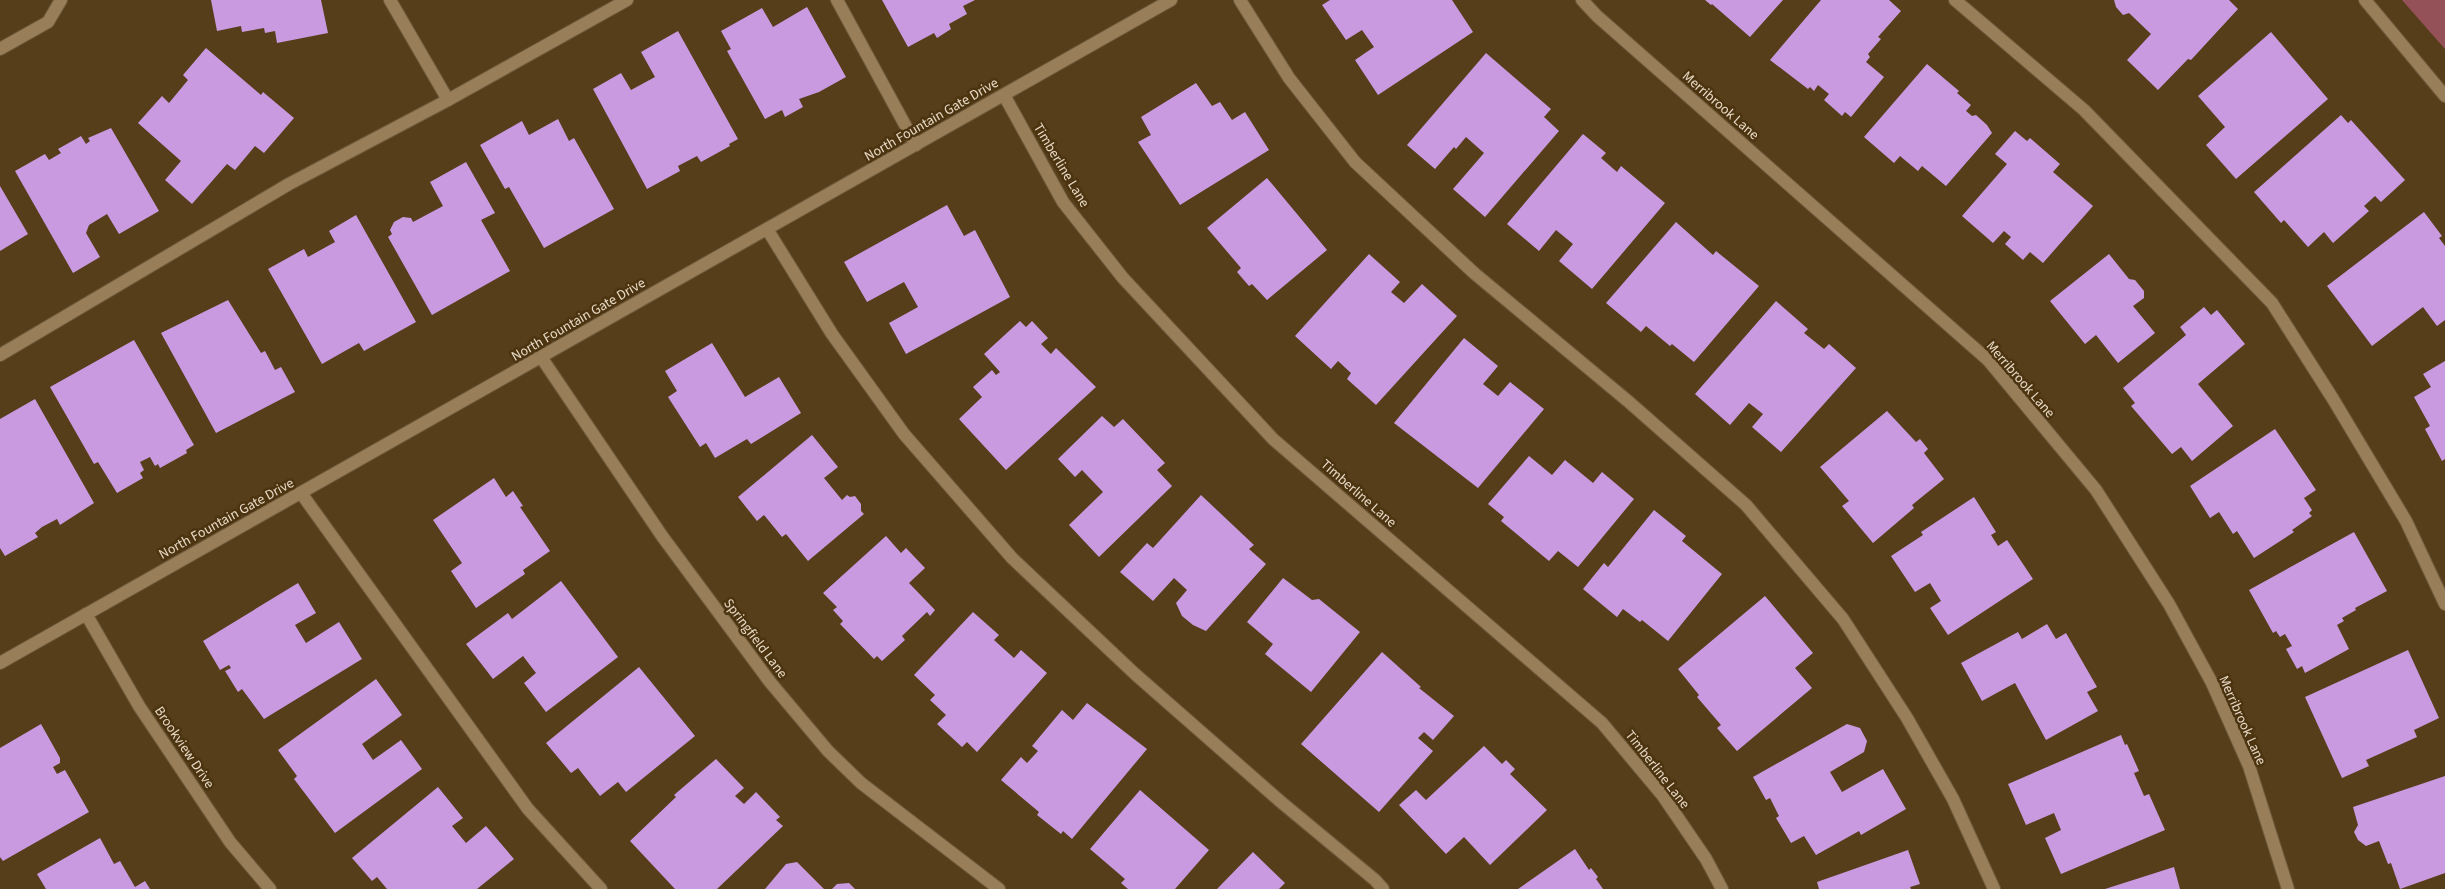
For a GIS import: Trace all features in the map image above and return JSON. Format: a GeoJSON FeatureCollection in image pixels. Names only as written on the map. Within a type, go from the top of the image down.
{"type":"FeatureCollection","features":[{"type":"Feature","properties":{"kind":"street"},"geometry":{"type":"LineString","coordinates":[[0,49],[48,22],[61,0]]}},
{"type":"Feature","properties":{"kind":"street"},"geometry":{"type":"LineString","coordinates":[[390,0],[448,100]]}},
{"type":"Feature","properties":{"kind":"street"},"geometry":{"type":"LineString","coordinates":[[0,355],[289,184],[448,100],[627,0]]}},
{"type":"Feature","properties":{"kind":"street"},"geometry":{"type":"LineString","coordinates":[[837,0],[916,145]]}},
{"type":"Feature","properties":{"kind":"street","name":"North Fountain Gate Drive"},"geometry":{"type":"LineString","coordinates":[[0,663],[1171,0]]}},
{"type":"Feature","properties":{"kind":"street"},"geometry":{"type":"LineString","coordinates":[[1240,0],[1290,78],[1355,162],[1474,273],[1629,402],[1746,505],[1844,619],[1907,718],[1953,799],[1994,889]]}},
{"type":"Feature","properties":{"kind":"street","name":"Merribrook Lane"},"geometry":{"type":"LineString","coordinates":[[1582,0],[1597,16],[1988,360],[2096,490],[2169,604],[2212,684],[2249,766],[2288,889]]}},
{"type":"Feature","properties":{"kind":"street"},"geometry":{"type":"LineString","coordinates":[[1955,0],[2084,110],[2272,303],[2333,399],[2406,522],[2445,604]]}},
{"type":"Feature","properties":{"kind":"street"},"geometry":{"type":"LineString","coordinates":[[2365,0],[2445,96]]}},
{"type":"Feature","properties":{"kind":"street","name":"Timberline Lane"},"geometry":{"type":"LineString","coordinates":[[1004,95],[1064,202],[1123,278],[1273,439],[1602,724],[1663,796],[1706,860],[1722,889]]}},
{"type":"Feature","properties":{"kind":"street"},"geometry":{"type":"LineString","coordinates":[[767,229],[832,334],[904,434],[1012,558],[1135,674],[1281,802],[1375,880],[1383,889]]}},
{"type":"Feature","properties":{"kind":"street","name":"Springfield Lane"},"geometry":{"type":"LineString","coordinates":[[541,357],[662,536],[770,682],[828,751],[860,783],[999,889]]}},
{"type":"Feature","properties":{"kind":"street"},"geometry":{"type":"LineString","coordinates":[[301,493],[528,809],[602,889]]}},
{"type":"Feature","properties":{"kind":"street","name":"Brookview Drive"},"geometry":{"type":"LineString","coordinates":[[86,614],[139,706],[219,826],[270,889]]}},
{"type":"Feature","properties":{"kind":"shaded area"},"geometry":{"type":"Polygon","coordinates":[[[2402,0],[2445,0],[2445,49],[2402,0]]]}},
{"type":"Feature","properties":{"kind":"building"},"geometry":{"type":"Polygon","coordinates":[[[211,0],[321,0],[328,33],[277,43],[275,31],[265,33],[264,28],[242,32],[241,26],[217,31],[211,0]]]}},
{"type":"Feature","properties":{"kind":"building"},"geometry":{"type":"Polygon","coordinates":[[[882,0],[975,0],[963,6],[967,14],[949,24],[951,29],[937,38],[934,33],[908,47],[882,0]]]}},
{"type":"Feature","properties":{"kind":"building"},"geometry":{"type":"Polygon","coordinates":[[[1330,0],[1452,0],[1473,32],[1378,95],[1355,60],[1374,47],[1362,30],[1346,40],[1322,5],[1330,0]]]}},
{"type":"Feature","properties":{"kind":"building"},"geometry":{"type":"Polygon","coordinates":[[[1705,0],[1783,0],[1750,37],[1705,0]]]}},
{"type":"Feature","properties":{"kind":"building"},"geometry":{"type":"Polygon","coordinates":[[[1821,0],[1889,0],[1901,11],[1878,37],[1881,39],[1868,54],[1870,57],[1866,62],[1884,77],[1851,117],[1845,112],[1842,116],[1824,100],[1829,94],[1818,85],[1814,91],[1810,87],[1808,89],[1770,60],[1821,0]]]}},
{"type":"Feature","properties":{"kind":"building"},"geometry":{"type":"Polygon","coordinates":[[[2114,0],[2229,0],[2238,9],[2191,60],[2188,59],[2158,90],[2127,60],[2151,34],[2129,13],[2123,15],[2116,7],[2114,0]]]}},
{"type":"Feature","properties":{"kind":"building"},"geometry":{"type":"Polygon","coordinates":[[[807,7],[846,77],[819,92],[799,99],[803,107],[785,117],[782,110],[765,119],[727,51],[731,49],[721,31],[762,8],[773,27],[807,7]]]}},
{"type":"Feature","properties":{"kind":"building"},"geometry":{"type":"Polygon","coordinates":[[[678,31],[738,139],[729,144],[730,146],[701,162],[697,156],[678,166],[680,171],[647,189],[593,89],[621,73],[631,90],[655,77],[641,52],[678,31]]]}},
{"type":"Feature","properties":{"kind":"building"},"geometry":{"type":"Polygon","coordinates":[[[2271,32],[2328,99],[2236,179],[2206,145],[2225,127],[2198,96],[2271,32]]]}},
{"type":"Feature","properties":{"kind":"building"},"geometry":{"type":"Polygon","coordinates":[[[206,48],[261,95],[263,92],[294,118],[264,153],[255,146],[235,170],[227,164],[192,204],[165,180],[181,161],[138,123],[162,96],[169,103],[188,80],[183,75],[206,48]]]}},
{"type":"Feature","properties":{"kind":"building"},"geometry":{"type":"Polygon","coordinates":[[[1486,53],[1551,109],[1544,117],[1559,131],[1485,217],[1453,189],[1484,153],[1466,137],[1456,149],[1454,147],[1435,169],[1407,145],[1486,53]]]}},
{"type":"Feature","properties":{"kind":"building"},"geometry":{"type":"Polygon","coordinates":[[[1927,64],[1959,91],[1957,93],[1971,105],[1966,111],[1972,116],[1976,115],[1987,125],[1992,133],[1946,186],[1922,166],[1918,171],[1900,156],[1894,163],[1864,137],[1927,64]]]}},
{"type":"Feature","properties":{"kind":"building"},"geometry":{"type":"Polygon","coordinates":[[[1196,83],[1212,106],[1220,102],[1232,120],[1245,112],[1269,150],[1180,205],[1138,142],[1151,135],[1141,117],[1196,83]]]}},
{"type":"Feature","properties":{"kind":"building"},"geometry":{"type":"Polygon","coordinates":[[[2341,115],[2348,123],[2351,120],[2405,180],[2381,202],[2375,196],[2364,206],[2369,211],[2333,243],[2324,232],[2308,247],[2284,220],[2281,223],[2254,192],[2341,115]]]}},
{"type":"Feature","properties":{"kind":"building"},"geometry":{"type":"Polygon","coordinates":[[[558,119],[569,141],[574,138],[614,209],[544,248],[509,187],[505,189],[480,145],[522,121],[529,135],[558,119]]]}},
{"type":"Feature","properties":{"kind":"building"},"geometry":{"type":"Polygon","coordinates":[[[111,128],[159,211],[119,234],[107,214],[89,225],[86,233],[100,257],[73,273],[15,171],[45,154],[49,160],[61,153],[58,149],[81,136],[86,144],[90,141],[88,138],[111,128]]]}},
{"type":"Feature","properties":{"kind":"building"},"geometry":{"type":"Polygon","coordinates":[[[2015,131],[2027,141],[2030,138],[2060,164],[2053,172],[2093,206],[2043,263],[2030,252],[2023,260],[2005,244],[2011,237],[2004,231],[1993,243],[1962,216],[2007,164],[1995,154],[2015,131]]]}},
{"type":"Feature","properties":{"kind":"building"},"geometry":{"type":"Polygon","coordinates":[[[1583,134],[1606,153],[1601,158],[1617,172],[1621,166],[1665,203],[1592,289],[1559,261],[1573,244],[1556,230],[1539,251],[1507,224],[1583,134]]]}},
{"type":"Feature","properties":{"kind":"building"},"geometry":{"type":"Polygon","coordinates":[[[466,162],[495,213],[481,220],[510,271],[432,315],[388,237],[392,234],[390,230],[394,222],[403,217],[411,218],[413,222],[443,206],[430,182],[466,162]]]}},
{"type":"Feature","properties":{"kind":"building"},"geometry":{"type":"Polygon","coordinates":[[[1267,178],[1327,250],[1267,300],[1252,284],[1249,286],[1237,272],[1241,268],[1207,228],[1267,178]]]}},
{"type":"Feature","properties":{"kind":"building"},"geometry":{"type":"Polygon","coordinates":[[[0,186],[28,234],[0,251],[0,186]]]}},
{"type":"Feature","properties":{"kind":"building"},"geometry":{"type":"Polygon","coordinates":[[[947,205],[964,236],[975,230],[1010,297],[906,354],[889,323],[918,307],[904,282],[867,302],[844,262],[947,205]]]}},
{"type":"Feature","properties":{"kind":"building"},"geometry":{"type":"Polygon","coordinates":[[[2424,212],[2442,236],[2439,238],[2445,246],[2445,320],[2437,326],[2423,307],[2372,346],[2327,286],[2424,212]]]}},
{"type":"Feature","properties":{"kind":"building"},"geometry":{"type":"Polygon","coordinates":[[[356,215],[416,322],[364,351],[359,343],[322,364],[268,269],[304,249],[308,257],[335,242],[329,231],[356,215]]]}},
{"type":"Feature","properties":{"kind":"building"},"geometry":{"type":"Polygon","coordinates":[[[1676,222],[1713,255],[1716,251],[1759,286],[1694,362],[1672,344],[1670,346],[1646,326],[1641,332],[1606,303],[1676,222]]]}},
{"type":"Feature","properties":{"kind":"building"},"geometry":{"type":"Polygon","coordinates":[[[1369,254],[1400,282],[1391,292],[1404,303],[1422,284],[1457,316],[1376,405],[1347,379],[1351,373],[1338,361],[1331,369],[1295,336],[1369,254]]]}},
{"type":"Feature","properties":{"kind":"building"},"geometry":{"type":"Polygon","coordinates":[[[2109,254],[2129,279],[2135,280],[2144,291],[2144,298],[2133,306],[2155,333],[2118,363],[2096,335],[2085,344],[2050,301],[2109,254]]]}},
{"type":"Feature","properties":{"kind":"building"},"geometry":{"type":"Polygon","coordinates":[[[228,300],[261,353],[265,351],[275,370],[281,367],[295,392],[216,433],[161,333],[228,300]]]}},
{"type":"Feature","properties":{"kind":"building"},"geometry":{"type":"Polygon","coordinates":[[[1776,301],[1808,329],[1804,333],[1824,349],[1829,344],[1856,368],[1781,452],[1752,427],[1763,414],[1749,403],[1730,425],[1695,394],[1776,301]]]}},
{"type":"Feature","properties":{"kind":"building"},"geometry":{"type":"Polygon","coordinates":[[[2204,307],[2211,315],[2217,310],[2245,344],[2198,384],[2233,426],[2192,461],[2181,447],[2172,454],[2131,406],[2135,403],[2123,388],[2186,335],[2180,327],[2204,307]]]}},
{"type":"Feature","properties":{"kind":"building"},"geometry":{"type":"Polygon","coordinates":[[[1020,321],[1026,327],[1032,321],[1048,338],[1041,344],[1051,354],[1056,348],[1096,387],[1006,470],[959,419],[982,397],[973,387],[992,370],[996,375],[1000,372],[984,354],[1020,321]]]}},
{"type":"Feature","properties":{"kind":"building"},"geometry":{"type":"Polygon","coordinates":[[[1464,338],[1498,366],[1483,384],[1498,396],[1510,382],[1544,409],[1478,488],[1394,423],[1464,338]]]}},
{"type":"Feature","properties":{"kind":"building"},"geometry":{"type":"Polygon","coordinates":[[[134,340],[194,445],[186,450],[187,453],[160,468],[158,464],[155,466],[150,457],[140,462],[144,470],[140,473],[143,478],[117,493],[98,462],[94,464],[50,387],[134,340]]]}},
{"type":"Feature","properties":{"kind":"building"},"geometry":{"type":"Polygon","coordinates":[[[712,343],[745,397],[779,377],[801,413],[751,444],[747,439],[715,458],[706,443],[700,447],[668,397],[677,391],[665,371],[712,343]]]}},
{"type":"Feature","properties":{"kind":"building"},"geometry":{"type":"Polygon","coordinates":[[[2445,361],[2445,459],[2442,461],[2425,429],[2430,426],[2414,397],[2431,387],[2423,374],[2445,361]]]}},
{"type":"Feature","properties":{"kind":"building"},"geometry":{"type":"Polygon","coordinates":[[[35,399],[94,503],[60,525],[57,519],[42,527],[35,533],[38,537],[5,556],[0,548],[0,419],[35,399]]]}},
{"type":"Feature","properties":{"kind":"building"},"geometry":{"type":"Polygon","coordinates":[[[1887,411],[1916,442],[1920,439],[1928,449],[1924,453],[1944,479],[1912,505],[1914,508],[1873,543],[1842,506],[1849,501],[1820,467],[1887,411]]]}},
{"type":"Feature","properties":{"kind":"building"},"geometry":{"type":"Polygon","coordinates":[[[1102,416],[1114,427],[1123,419],[1165,463],[1157,470],[1172,486],[1099,557],[1069,525],[1103,492],[1082,470],[1075,477],[1058,459],[1102,416]]]}},
{"type":"Feature","properties":{"kind":"building"},"geometry":{"type":"Polygon","coordinates":[[[2275,429],[2316,490],[2304,498],[2312,510],[2309,513],[2312,516],[2292,530],[2294,532],[2254,558],[2237,531],[2233,534],[2219,512],[2210,518],[2190,486],[2275,429]]]}},
{"type":"Feature","properties":{"kind":"building"},"geometry":{"type":"Polygon","coordinates":[[[812,435],[838,467],[824,478],[842,500],[847,495],[850,497],[855,496],[861,504],[861,511],[864,514],[808,561],[786,534],[782,537],[764,515],[757,521],[738,497],[812,435]]]}},
{"type":"Feature","properties":{"kind":"building"},"geometry":{"type":"Polygon","coordinates":[[[1529,456],[1552,475],[1565,460],[1593,483],[1602,472],[1634,499],[1578,567],[1558,551],[1549,561],[1501,521],[1504,517],[1488,504],[1529,456]]]}},
{"type":"Feature","properties":{"kind":"building"},"geometry":{"type":"Polygon","coordinates":[[[494,478],[506,497],[513,491],[523,506],[520,507],[550,551],[523,570],[525,574],[476,608],[451,571],[462,563],[433,520],[494,478]]]}},
{"type":"Feature","properties":{"kind":"building"},"geometry":{"type":"Polygon","coordinates":[[[1201,495],[1254,545],[1249,549],[1266,564],[1206,631],[1193,625],[1182,616],[1176,603],[1187,590],[1174,578],[1153,601],[1120,572],[1147,543],[1153,548],[1201,495]]]}},
{"type":"Feature","properties":{"kind":"building"},"geometry":{"type":"Polygon","coordinates":[[[1974,497],[1996,532],[1991,535],[1998,546],[2007,540],[2033,579],[1948,635],[1930,608],[1941,601],[1930,583],[1915,592],[1891,556],[1923,535],[1921,532],[1974,497]]]}},
{"type":"Feature","properties":{"kind":"building"},"geometry":{"type":"Polygon","coordinates":[[[1654,510],[1686,536],[1682,541],[1722,574],[1668,641],[1642,620],[1640,622],[1623,609],[1617,617],[1583,589],[1604,563],[1608,567],[1654,510]]]}},
{"type":"Feature","properties":{"kind":"building"},"geometry":{"type":"Polygon","coordinates":[[[2354,532],[2387,591],[2355,608],[2356,610],[2342,618],[2344,621],[2337,625],[2349,649],[2305,673],[2302,666],[2297,669],[2286,649],[2292,646],[2285,634],[2280,637],[2276,631],[2273,633],[2249,590],[2354,532]]]}},
{"type":"Feature","properties":{"kind":"building"},"geometry":{"type":"Polygon","coordinates":[[[886,536],[901,553],[906,548],[925,568],[909,583],[935,610],[930,616],[927,612],[902,636],[905,640],[882,661],[877,656],[874,659],[840,624],[843,621],[833,610],[837,607],[823,593],[886,536]]]}},
{"type":"Feature","properties":{"kind":"building"},"geometry":{"type":"Polygon","coordinates":[[[1283,578],[1312,600],[1319,599],[1360,632],[1311,692],[1265,654],[1273,644],[1247,622],[1283,578]]]}},
{"type":"Feature","properties":{"kind":"building"},"geometry":{"type":"Polygon","coordinates":[[[561,581],[618,657],[546,712],[524,683],[536,673],[523,656],[493,679],[466,644],[508,613],[512,619],[561,581]]]}},
{"type":"Feature","properties":{"kind":"building"},"geometry":{"type":"Polygon","coordinates":[[[298,583],[316,613],[295,625],[306,643],[339,622],[362,659],[264,719],[242,689],[238,692],[225,671],[231,668],[229,665],[220,670],[203,641],[298,583]]]}},
{"type":"Feature","properties":{"kind":"building"},"geometry":{"type":"Polygon","coordinates":[[[1765,596],[1813,653],[1795,668],[1812,688],[1737,751],[1717,728],[1721,725],[1697,697],[1699,695],[1678,669],[1765,596]]]}},
{"type":"Feature","properties":{"kind":"building"},"geometry":{"type":"Polygon","coordinates":[[[973,612],[999,635],[994,640],[1014,658],[1021,650],[1047,673],[977,752],[967,742],[962,747],[937,724],[946,715],[930,700],[935,695],[914,675],[973,612]]]}},
{"type":"Feature","properties":{"kind":"building"},"geometry":{"type":"Polygon","coordinates":[[[2047,624],[2056,639],[2066,633],[2097,687],[2087,692],[2098,711],[2046,740],[2015,683],[1982,701],[1961,663],[2018,632],[2022,639],[2047,624]]]}},
{"type":"Feature","properties":{"kind":"building"},"geometry":{"type":"Polygon","coordinates":[[[2408,650],[2439,718],[2414,730],[2417,737],[2366,760],[2369,766],[2342,778],[2305,697],[2408,650]]]}},
{"type":"Feature","properties":{"kind":"building"},"geometry":{"type":"Polygon","coordinates":[[[1382,652],[1421,687],[1419,688],[1454,716],[1433,740],[1424,732],[1418,738],[1433,751],[1379,812],[1301,744],[1382,652]]]}},
{"type":"Feature","properties":{"kind":"building"},"geometry":{"type":"Polygon","coordinates":[[[639,667],[695,736],[626,792],[618,782],[600,796],[578,768],[571,773],[546,743],[639,667]]]}},
{"type":"Feature","properties":{"kind":"building"},"geometry":{"type":"Polygon","coordinates":[[[376,679],[402,715],[362,744],[373,760],[401,740],[422,769],[335,833],[294,779],[297,776],[278,750],[376,679]]]}},
{"type":"Feature","properties":{"kind":"building"},"geometry":{"type":"Polygon","coordinates":[[[1087,703],[1147,749],[1072,839],[1063,831],[1061,834],[1037,815],[1039,812],[1001,780],[1021,757],[1027,763],[1038,751],[1032,746],[1062,710],[1073,720],[1087,703]]]}},
{"type":"Feature","properties":{"kind":"building"},"geometry":{"type":"Polygon","coordinates":[[[41,724],[60,758],[60,763],[53,767],[57,774],[65,770],[89,812],[3,861],[0,857],[0,748],[41,724]]]}},
{"type":"Feature","properties":{"kind":"building"},"geometry":{"type":"Polygon","coordinates":[[[1847,724],[1860,728],[1867,741],[1864,752],[1830,772],[1842,792],[1883,769],[1906,809],[1861,835],[1859,831],[1816,855],[1804,836],[1791,843],[1776,818],[1779,816],[1770,798],[1766,800],[1753,777],[1847,724]]]}},
{"type":"Feature","properties":{"kind":"building"},"geometry":{"type":"Polygon","coordinates":[[[2121,735],[2139,771],[2134,773],[2144,796],[2149,794],[2165,830],[2061,874],[2045,838],[2061,830],[2054,813],[2026,825],[2008,784],[2121,735]]]}},
{"type":"Feature","properties":{"kind":"building"},"geometry":{"type":"Polygon","coordinates":[[[1484,746],[1502,764],[1506,760],[1515,769],[1510,774],[1547,810],[1490,865],[1464,837],[1446,854],[1399,805],[1416,790],[1426,800],[1484,746]]]}},
{"type":"Feature","properties":{"kind":"building"},"geometry":{"type":"Polygon","coordinates":[[[716,759],[744,788],[735,796],[744,804],[756,792],[780,817],[776,820],[783,826],[717,889],[675,889],[630,841],[676,797],[674,795],[716,759]]]}},
{"type":"Feature","properties":{"kind":"building"},"geometry":{"type":"Polygon","coordinates":[[[2445,776],[2445,873],[2400,889],[2391,863],[2388,864],[2379,841],[2366,846],[2358,840],[2354,832],[2358,825],[2353,807],[2445,776]]]}},
{"type":"Feature","properties":{"kind":"building"},"geometry":{"type":"Polygon","coordinates":[[[438,787],[463,818],[452,826],[466,843],[486,826],[514,859],[477,889],[387,889],[377,877],[372,881],[352,858],[438,787]]]}},
{"type":"Feature","properties":{"kind":"building"},"geometry":{"type":"Polygon","coordinates":[[[1140,790],[1209,850],[1175,889],[1128,889],[1121,883],[1125,879],[1090,849],[1140,790]]]}},
{"type":"Feature","properties":{"kind":"building"},"geometry":{"type":"Polygon","coordinates":[[[100,838],[114,864],[120,861],[135,887],[145,881],[150,889],[46,889],[37,874],[100,838]]]}},
{"type":"Feature","properties":{"kind":"building"},"geometry":{"type":"Polygon","coordinates":[[[1575,849],[1589,870],[1591,868],[1598,877],[1596,879],[1603,889],[1518,889],[1575,849]]]}},
{"type":"Feature","properties":{"kind":"building"},"geometry":{"type":"Polygon","coordinates":[[[1908,850],[1920,884],[1910,887],[1911,889],[1819,889],[1817,882],[1908,850]]]}},
{"type":"Feature","properties":{"kind":"building"},"geometry":{"type":"Polygon","coordinates":[[[1253,852],[1285,883],[1279,889],[1217,889],[1253,852]]]}},
{"type":"Feature","properties":{"kind":"building"},"geometry":{"type":"Polygon","coordinates":[[[797,862],[824,889],[765,889],[786,864],[797,862]]]}},
{"type":"Feature","properties":{"kind":"building"},"geometry":{"type":"Polygon","coordinates":[[[2174,867],[2180,889],[2105,889],[2174,867]]]}},
{"type":"Feature","properties":{"kind":"building"},"geometry":{"type":"Polygon","coordinates":[[[849,883],[855,889],[832,889],[837,884],[849,883]]]}}]}
